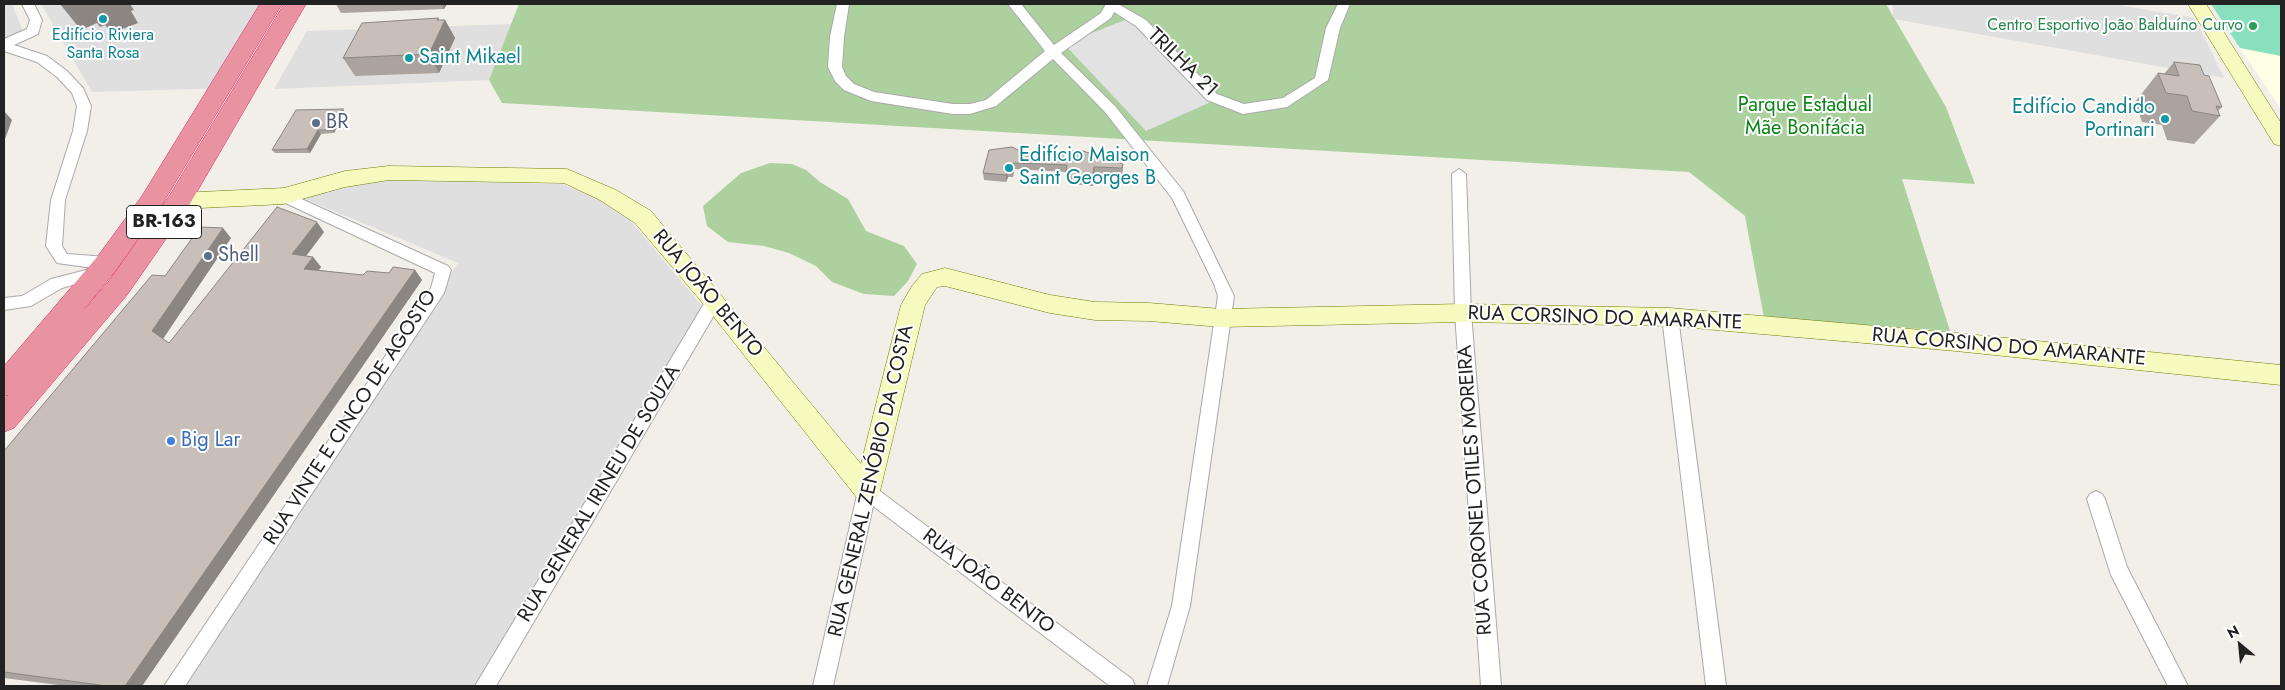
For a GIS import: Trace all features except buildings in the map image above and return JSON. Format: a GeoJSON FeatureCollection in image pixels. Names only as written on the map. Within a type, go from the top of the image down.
{"type":"FeatureCollection","features":[{"type":"Feature","properties":{"kind":"highway","name":"BR-163"},"geometry":{"type":"LineString","coordinates":[[4,384],[103,268],[151,202],[271,4]]}},
{"type":"Feature","properties":{"kind":"highway","name":"BR-163"},"geometry":{"type":"LineString","coordinates":[[4,420],[118,288],[180,201],[248,88],[295,4]]}},
{"type":"Feature","properties":{"kind":"street"},"geometry":{"type":"LineString","coordinates":[[4,43],[16,40],[33,31],[36,20],[28,4]]}},
{"type":"Feature","properties":{"kind":"street"},"geometry":{"type":"LineString","coordinates":[[843,4],[837,37],[835,67],[840,78],[849,87],[871,96],[953,110],[970,109],[992,103],[1053,52],[1106,15],[1111,6]]}},
{"type":"Feature","properties":{"kind":"street"},"geometry":{"type":"LineString","coordinates":[[1014,4],[1053,52],[1110,109],[1178,195],[1222,284],[1226,303],[1221,318],[1181,606],[1157,686]]}},
{"type":"Feature","properties":{"kind":"street","name":"TRILHA 21"},"geometry":{"type":"LineString","coordinates":[[1111,6],[1141,24],[1212,97],[1243,109],[1287,102],[1321,80],[1333,28],[1344,4]]}},
{"type":"Feature","properties":{"kind":"street"},"geometry":{"type":"LineString","coordinates":[[2197,4],[2281,139]]}},
{"type":"Feature","properties":{"kind":"street"},"geometry":{"type":"LineString","coordinates":[[4,47],[23,51],[42,59],[62,74],[78,91],[84,106],[80,131],[58,200],[54,246],[62,260],[57,282]]}},
{"type":"Feature","properties":{"kind":"street","name":"RUA JOÃO BENTO"},"geometry":{"type":"LineString","coordinates":[[180,201],[284,196],[345,179],[389,173],[567,176],[608,195],[643,217],[714,301],[867,491],[1125,686]]}},
{"type":"Feature","properties":{"kind":"street","name":"RUA CORONEL OTILES MOREIRA"},"geometry":{"type":"LineString","coordinates":[[1459,174],[1463,313],[1491,686]]}},
{"type":"Feature","properties":{"kind":"street","name":"RUA VINTE E CINCO DE AGOSTO"},"geometry":{"type":"LineString","coordinates":[[174,686],[438,288],[443,270],[284,196]]}},
{"type":"Feature","properties":{"kind":"street"},"geometry":{"type":"LineString","coordinates":[[62,260],[103,268]]}},
{"type":"Feature","properties":{"kind":"street"},"geometry":{"type":"LineString","coordinates":[[4,304],[25,302],[57,282],[103,268]]}},
{"type":"Feature","properties":{"kind":"street","name":"RUA CORSINO DO AMARANTE"},"geometry":{"type":"LineString","coordinates":[[930,280],[945,278],[1050,304],[1096,311],[1149,312],[1221,318],[1463,313],[1670,317],[1966,343],[2281,375]]}},
{"type":"Feature","properties":{"kind":"street","name":"RUA GENERAL ZENÓBIO DA COSTA"},"geometry":{"type":"LineString","coordinates":[[823,686],[867,491],[913,305],[920,292],[930,280]]}},
{"type":"Feature","properties":{"kind":"street","name":"RUA GENERAL IRINEU DE SOUZA"},"geometry":{"type":"LineString","coordinates":[[485,686],[714,301]]}},
{"type":"Feature","properties":{"kind":"street"},"geometry":{"type":"LineString","coordinates":[[1670,317],[1716,686]]}},
{"type":"Feature","properties":{"kind":"street"},"geometry":{"type":"LineString","coordinates":[[2096,499],[2118,569],[2178,686]]}},
{"type":"Feature","properties":{"kind":"shaded area"},"geometry":{"type":"Polygon","coordinates":[[[4,4],[12,4],[23,31],[6,40],[4,39],[4,4]]]}},
{"type":"Feature","properties":{"kind":"shaded area"},"geometry":{"type":"Polygon","coordinates":[[[41,4],[281,4],[233,88],[92,92],[41,4]]]}},
{"type":"Feature","properties":{"kind":"shaded area"},"geometry":{"type":"Polygon","coordinates":[[[1892,4],[2113,4],[2195,18],[2224,78],[1894,19],[1892,4]]]}},
{"type":"Feature","properties":{"kind":"shaded area"},"geometry":{"type":"Polygon","coordinates":[[[1130,18],[1213,101],[1146,131],[1064,44],[1130,18]]]}},
{"type":"Feature","properties":{"kind":"shaded area"},"geometry":{"type":"Polygon","coordinates":[[[512,24],[489,80],[274,89],[307,31],[512,24]]]}},
{"type":"Feature","properties":{"kind":"shaded area"},"geometry":{"type":"Polygon","coordinates":[[[2240,48],[2281,56],[2281,109],[2240,48]]]}},
{"type":"Feature","properties":{"kind":"shaded area"},"geometry":{"type":"Polygon","coordinates":[[[383,180],[561,184],[599,198],[630,220],[702,306],[476,686],[185,686],[458,263],[303,198],[332,189],[383,180]]]}},
{"type":"Feature","properties":{"kind":"green space","name":"Parque Estadual Mãe Bonifácia"},"geometry":{"type":"Polygon","coordinates":[[[519,4],[1886,4],[1946,107],[1975,184],[1902,179],[1950,331],[1764,318],[1745,216],[1689,172],[502,103],[489,80],[519,4]]]}},
{"type":"Feature","properties":{"kind":"green space","name":"Centro Esportivo João Balduíno Curvo"},"geometry":{"type":"Polygon","coordinates":[[[2211,4],[2281,4],[2281,56],[2240,48],[2211,4]]]}},
{"type":"Feature","properties":{"kind":"green space"},"geometry":{"type":"Polygon","coordinates":[[[770,163],[792,164],[806,170],[820,182],[848,199],[866,231],[904,246],[917,264],[908,281],[894,296],[864,294],[832,282],[816,266],[789,253],[764,246],[728,242],[707,226],[703,206],[741,173],[770,163]]]}},
{"type":"Feature","properties":{"kind":"place","name":"Edifício Riviera Santa Rosa"},"geometry":{"type":"Point","coordinates":[103,19]}},
{"type":"Feature","properties":{"kind":"place","name":"Centro Esportivo João Balduíno Curvo"},"geometry":{"type":"Point","coordinates":[2253,26]}},
{"type":"Feature","properties":{"kind":"place","name":"Saint Mikael"},"geometry":{"type":"Point","coordinates":[409,58]}},
{"type":"Feature","properties":{"kind":"place","name":"Edifício Candido Portinari"},"geometry":{"type":"Point","coordinates":[2165,119]}},
{"type":"Feature","properties":{"kind":"place","name":"BR"},"geometry":{"type":"Point","coordinates":[316,123]}},
{"type":"Feature","properties":{"kind":"place","name":"Edifício Maison Saint Georges B"},"geometry":{"type":"Point","coordinates":[1009,168]}},
{"type":"Feature","properties":{"kind":"place","name":"Shell"},"geometry":{"type":"Point","coordinates":[208,256]}},
{"type":"Feature","properties":{"kind":"place","name":"Big Lar"},"geometry":{"type":"Point","coordinates":[171,441]}}]}
